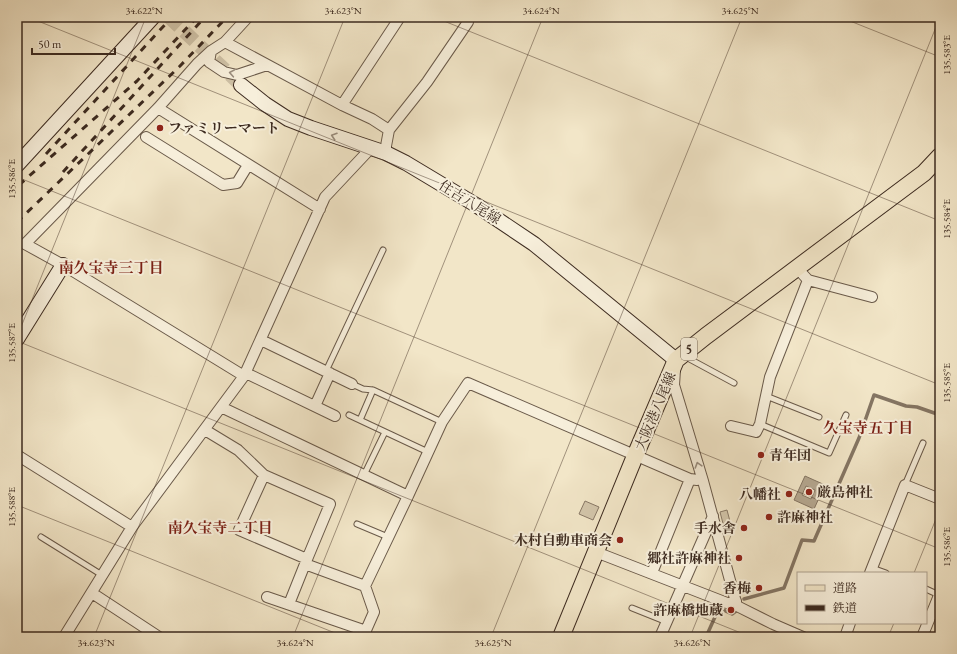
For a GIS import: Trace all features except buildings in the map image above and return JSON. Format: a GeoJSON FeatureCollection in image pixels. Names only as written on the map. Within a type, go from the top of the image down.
{"type":"FeatureCollection","features":[{"type":"Feature","properties":{"kind":"main road"},"geometry":{"type":"LineString","coordinates":[[17,165],[153,17]]}},
{"type":"Feature","properties":{"kind":"main road","name":"住吉八尾線"},"geometry":{"type":"LineString","coordinates":[[241,85],[265,104],[288,119],[386,153],[476,204],[534,244],[679,358]]}},
{"type":"Feature","properties":{"kind":"main road","name":"大阪港八尾線"},"geometry":{"type":"LineString","coordinates":[[561,637],[635,456],[679,358],[924,172],[940,156]]}},
{"type":"Feature","properties":{"kind":"main road"},"geometry":{"type":"LineString","coordinates":[[17,339],[63,265]]}},
{"type":"Feature","properties":{"kind":"street"},"geometry":{"type":"LineString","coordinates":[[248,17],[225,42],[211,51],[158,108],[25,244],[63,265],[245,374],[335,416]]}},
{"type":"Feature","properties":{"kind":"street"},"geometry":{"type":"LineString","coordinates":[[342,105],[400,17]]}},
{"type":"Feature","properties":{"kind":"street"},"geometry":{"type":"LineString","coordinates":[[386,153],[389,130],[427,82],[468,22]]}},
{"type":"Feature","properties":{"kind":"street"},"geometry":{"type":"LineString","coordinates":[[225,42],[342,105],[372,119],[389,130]]}},
{"type":"Feature","properties":{"kind":"street"},"geometry":{"type":"LineString","coordinates":[[211,51],[210,62],[224,72],[238,75],[268,65]]}},
{"type":"Feature","properties":{"kind":"street"},"geometry":{"type":"LineString","coordinates":[[158,108],[320,209]]}},
{"type":"Feature","properties":{"kind":"street"},"geometry":{"type":"LineString","coordinates":[[146,137],[224,185],[237,183],[248,165]]}},
{"type":"Feature","properties":{"kind":"street"},"geometry":{"type":"LineString","coordinates":[[64,637],[132,527],[245,374],[325,197],[371,148]]}},
{"type":"Feature","properties":{"kind":"street"},"geometry":{"type":"LineString","coordinates":[[797,268],[808,280],[872,297]]}},
{"type":"Feature","properties":{"kind":"street"},"geometry":{"type":"LineString","coordinates":[[731,426],[756,432],[760,424],[770,377],[808,280]]}},
{"type":"Feature","properties":{"kind":"street"},"geometry":{"type":"LineString","coordinates":[[261,340],[352,384]]}},
{"type":"Feature","properties":{"kind":"street"},"geometry":{"type":"LineString","coordinates":[[679,358],[674,385],[703,481],[737,606],[803,637]]}},
{"type":"Feature","properties":{"kind":"street"},"geometry":{"type":"LineString","coordinates":[[314,406],[328,372]]}},
{"type":"Feature","properties":{"kind":"street"},"geometry":{"type":"LineString","coordinates":[[266,597],[289,604],[365,634],[374,612],[365,586],[442,422],[468,383],[690,479],[703,481]]}},
{"type":"Feature","properties":{"kind":"street"},"geometry":{"type":"LineString","coordinates":[[221,407],[408,496]]}},
{"type":"Feature","properties":{"kind":"street"},"geometry":{"type":"LineString","coordinates":[[205,430],[238,450],[264,475],[330,504],[289,604]]}},
{"type":"Feature","properties":{"kind":"street"},"geometry":{"type":"LineString","coordinates":[[17,455],[132,527]]}},
{"type":"Feature","properties":{"kind":"street"},"geometry":{"type":"LineString","coordinates":[[264,475],[239,530],[306,562],[365,586]]}},
{"type":"Feature","properties":{"kind":"street"},"geometry":{"type":"LineString","coordinates":[[652,573],[690,479]]}},
{"type":"Feature","properties":{"kind":"street"},"geometry":{"type":"LineString","coordinates":[[871,570],[905,485],[940,499]]}},
{"type":"Feature","properties":{"kind":"street"},"geometry":{"type":"LineString","coordinates":[[660,637],[712,516]]}},
{"type":"Feature","properties":{"kind":"street"},"geometry":{"type":"LineString","coordinates":[[601,554],[652,573],[682,587],[727,603],[736,601]]}},
{"type":"Feature","properties":{"kind":"street"},"geometry":{"type":"LineString","coordinates":[[92,592],[159,637]]}},
{"type":"Feature","properties":{"kind":"street"},"geometry":{"type":"LineString","coordinates":[[922,637],[940,594]]}},
{"type":"Feature","properties":{"kind":"street"},"geometry":{"type":"LineString","coordinates":[[845,637],[850,624]]}},
{"type":"Feature","properties":{"kind":"lane"},"geometry":{"type":"LineString","coordinates":[[328,372],[383,250]]}},
{"type":"Feature","properties":{"kind":"lane"},"geometry":{"type":"LineString","coordinates":[[679,358],[734,383]]}},
{"type":"Feature","properties":{"kind":"lane"},"geometry":{"type":"LineString","coordinates":[[352,384],[363,389],[373,390],[442,422]]}},
{"type":"Feature","properties":{"kind":"lane"},"geometry":{"type":"LineString","coordinates":[[360,420],[373,390]]}},
{"type":"Feature","properties":{"kind":"lane"},"geometry":{"type":"LineString","coordinates":[[766,396],[819,417]]}},
{"type":"Feature","properties":{"kind":"lane"},"geometry":{"type":"LineString","coordinates":[[760,424],[829,453],[846,415]]}},
{"type":"Feature","properties":{"kind":"lane"},"geometry":{"type":"LineString","coordinates":[[349,416],[428,452]]}},
{"type":"Feature","properties":{"kind":"lane"},"geometry":{"type":"LineString","coordinates":[[364,475],[385,432]]}},
{"type":"Feature","properties":{"kind":"lane"},"geometry":{"type":"LineString","coordinates":[[905,485],[924,443]]}},
{"type":"Feature","properties":{"kind":"lane"},"geometry":{"type":"LineString","coordinates":[[357,524],[388,538]]}},
{"type":"Feature","properties":{"kind":"lane"},"geometry":{"type":"LineString","coordinates":[[41,537],[102,575]]}},
{"type":"Feature","properties":{"kind":"lane"},"geometry":{"type":"LineString","coordinates":[[871,570],[881,572]]}},
{"type":"Feature","properties":{"kind":"lane"},"geometry":{"type":"LineString","coordinates":[[927,589],[940,594]]}},
{"type":"Feature","properties":{"kind":"lane"},"geometry":{"type":"LineString","coordinates":[[632,608],[667,622]]}},
{"type":"Feature","properties":{"kind":"shaded area"},"geometry":{"type":"Polygon","coordinates":[[[805,476],[825,485],[814,509],[794,500],[805,476]],[[806,486],[802,495],[811,499],[815,490],[806,486]]]}},
{"type":"Feature","properties":{"kind":"shaded area"},"geometry":{"type":"Polygon","coordinates":[[[585,501],[599,507],[593,520],[579,514],[585,501]]]}},
{"type":"Feature","properties":{"kind":"shaded area"},"geometry":{"type":"Polygon","coordinates":[[[727,510],[732,529],[725,531],[720,512],[727,510]]]}},
{"type":"Feature","properties":{"kind":"waterway"},"geometry":{"type":"LineString","coordinates":[[744,599],[784,588],[802,540],[814,541],[859,438],[874,395],[906,406],[917,407],[940,415]]}},
{"type":"Feature","properties":{"kind":"waterway"},"geometry":{"type":"LineString","coordinates":[[706,637],[719,608],[732,614],[736,611]]}},
{"type":"Feature","properties":{"kind":"tunnel"},"geometry":{"type":"LineString","coordinates":[[169,17],[241,85]]}},
{"type":"Feature","properties":{"kind":"railway"},"geometry":{"type":"LineString","coordinates":[[46,154],[172,17]]}},
{"type":"Feature","properties":{"kind":"railway"},"geometry":{"type":"LineString","coordinates":[[19,185],[137,81],[197,17]]}},
{"type":"Feature","properties":{"kind":"railway"},"geometry":{"type":"LineString","coordinates":[[63,172],[205,17]]}},
{"type":"Feature","properties":{"kind":"railway"},"geometry":{"type":"LineString","coordinates":[[17,222],[180,66],[227,17]]}},
{"type":"Feature","properties":{"kind":"place","name":"ファミリーマート"},"geometry":{"type":"Point","coordinates":[160,128]}},
{"type":"Feature","properties":{"kind":"place","name":"青年団"},"geometry":{"type":"Point","coordinates":[761,455]}},
{"type":"Feature","properties":{"kind":"place","name":"厳島神社"},"geometry":{"type":"Point","coordinates":[809,492]}},
{"type":"Feature","properties":{"kind":"place","name":"八幡社"},"geometry":{"type":"Point","coordinates":[789,494]}},
{"type":"Feature","properties":{"kind":"place","name":"許麻神社"},"geometry":{"type":"Point","coordinates":[769,517]}},
{"type":"Feature","properties":{"kind":"place","name":"手水舎"},"geometry":{"type":"Point","coordinates":[744,528]}},
{"type":"Feature","properties":{"kind":"place","name":"木村自動車商会"},"geometry":{"type":"Point","coordinates":[620,540]}},
{"type":"Feature","properties":{"kind":"place","name":"郷社許麻神社"},"geometry":{"type":"Point","coordinates":[739,558]}},
{"type":"Feature","properties":{"kind":"place","name":"香梅"},"geometry":{"type":"Point","coordinates":[759,588]}},
{"type":"Feature","properties":{"kind":"place","name":"許麻橋地蔵"},"geometry":{"type":"Point","coordinates":[731,610]}},
{"type":"Feature","properties":{"kind":"district","name":"南久宝寺三丁目"},"geometry":{"type":"Point","coordinates":[111,267]}},
{"type":"Feature","properties":{"kind":"district","name":"久宝寺五丁目"},"geometry":{"type":"Point","coordinates":[868,427]}},
{"type":"Feature","properties":{"kind":"district","name":"南久宝寺二丁目"},"geometry":{"type":"Point","coordinates":[220,527]}}]}
